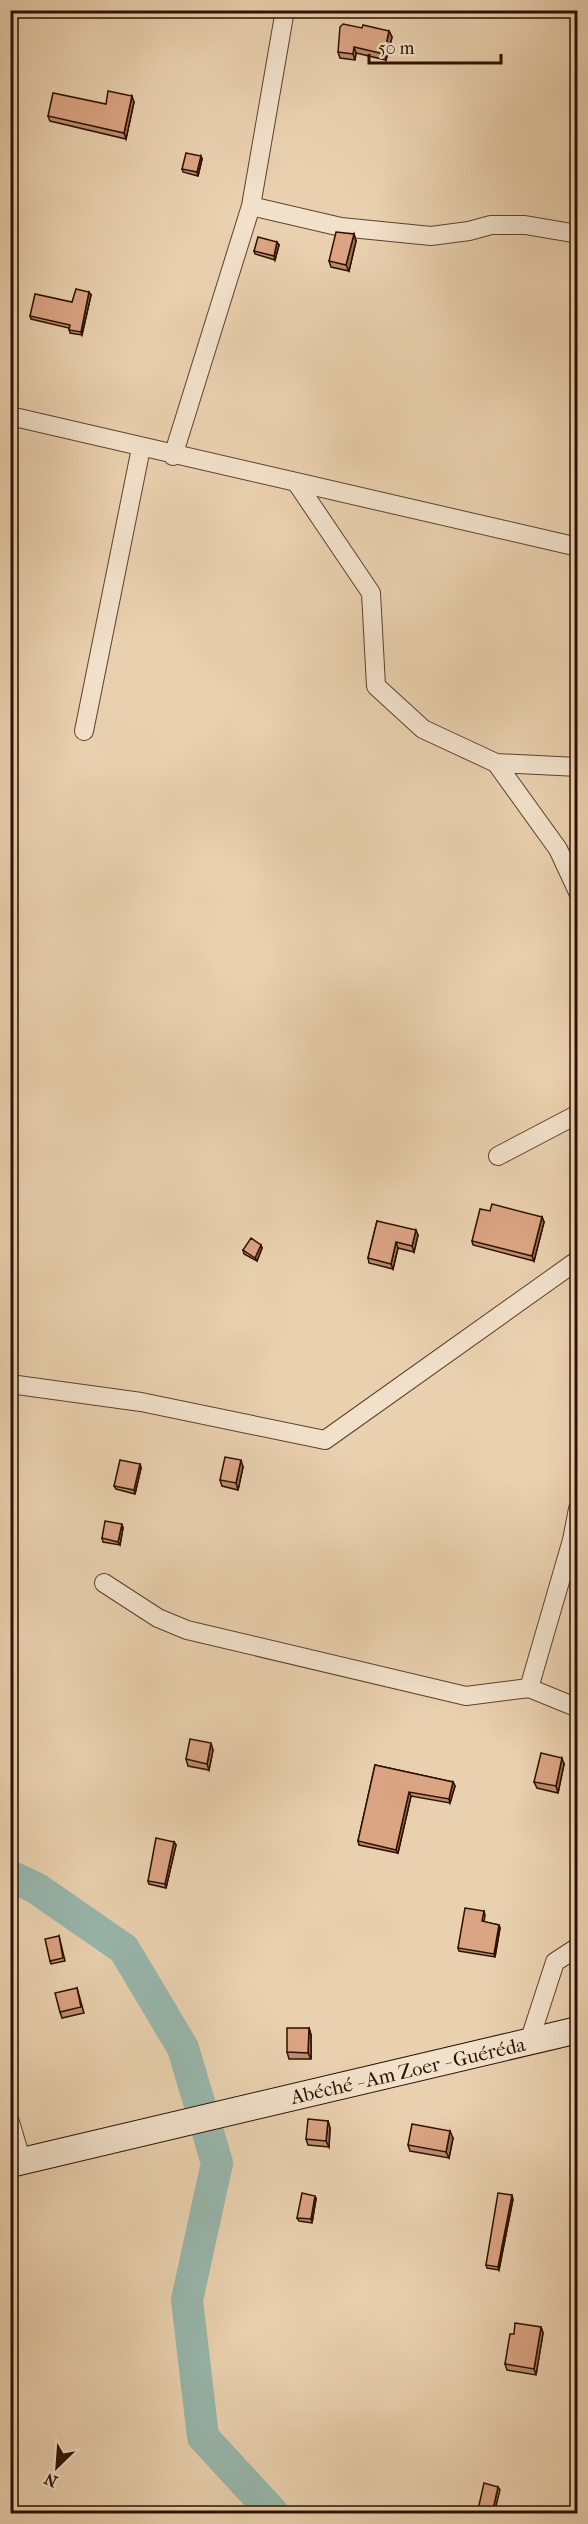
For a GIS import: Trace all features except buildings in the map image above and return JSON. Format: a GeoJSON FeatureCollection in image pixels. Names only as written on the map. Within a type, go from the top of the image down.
{"type":"FeatureCollection","features":[{"type":"Feature","properties":{"kind":"main road","name":"Abéché - Am Zoer - Guéréda"},"geometry":{"type":"LineString","coordinates":[[16,2163],[578,2030]]}},
{"type":"Feature","properties":{"kind":"street"},"geometry":{"type":"LineString","coordinates":[[173,456],[251,206],[285,10]]}},
{"type":"Feature","properties":{"kind":"street"},"geometry":{"type":"LineString","coordinates":[[251,206],[341,227],[431,236],[469,231],[491,225],[525,225],[578,234]]}},
{"type":"Feature","properties":{"kind":"street"},"geometry":{"type":"LineString","coordinates":[[10,416],[173,456],[578,547]]}},
{"type":"Feature","properties":{"kind":"street"},"geometry":{"type":"LineString","coordinates":[[84,731],[141,448]]}},
{"type":"Feature","properties":{"kind":"street"},"geometry":{"type":"LineString","coordinates":[[298,484],[371,593],[376,686],[423,729],[496,764],[578,767]]}},
{"type":"Feature","properties":{"kind":"street"},"geometry":{"type":"LineString","coordinates":[[496,764],[558,849],[578,892]]}},
{"type":"Feature","properties":{"kind":"street"},"geometry":{"type":"LineString","coordinates":[[498,1156],[578,1114]]}},
{"type":"Feature","properties":{"kind":"street"},"geometry":{"type":"LineString","coordinates":[[10,1384],[141,1402],[325,1440],[578,1260]]}},
{"type":"Feature","properties":{"kind":"street"},"geometry":{"type":"LineString","coordinates":[[529,1688],[572,1540],[578,1509]]}},
{"type":"Feature","properties":{"kind":"street"},"geometry":{"type":"LineString","coordinates":[[104,1583],[158,1618],[187,1630],[466,1696],[529,1688],[578,1708]]}},
{"type":"Feature","properties":{"kind":"street"},"geometry":{"type":"LineString","coordinates":[[529,2042],[555,1962],[578,1947]]}},
{"type":"Feature","properties":{"kind":"street"},"geometry":{"type":"LineString","coordinates":[[10,2122],[16,2163]]}},
{"type":"Feature","properties":{"kind":"waterway"},"geometry":{"type":"LineString","coordinates":[[10,1876],[36,1888],[124,1949],[183,2048],[217,2163],[187,2300],[203,2437],[274,2514]]}}]}
